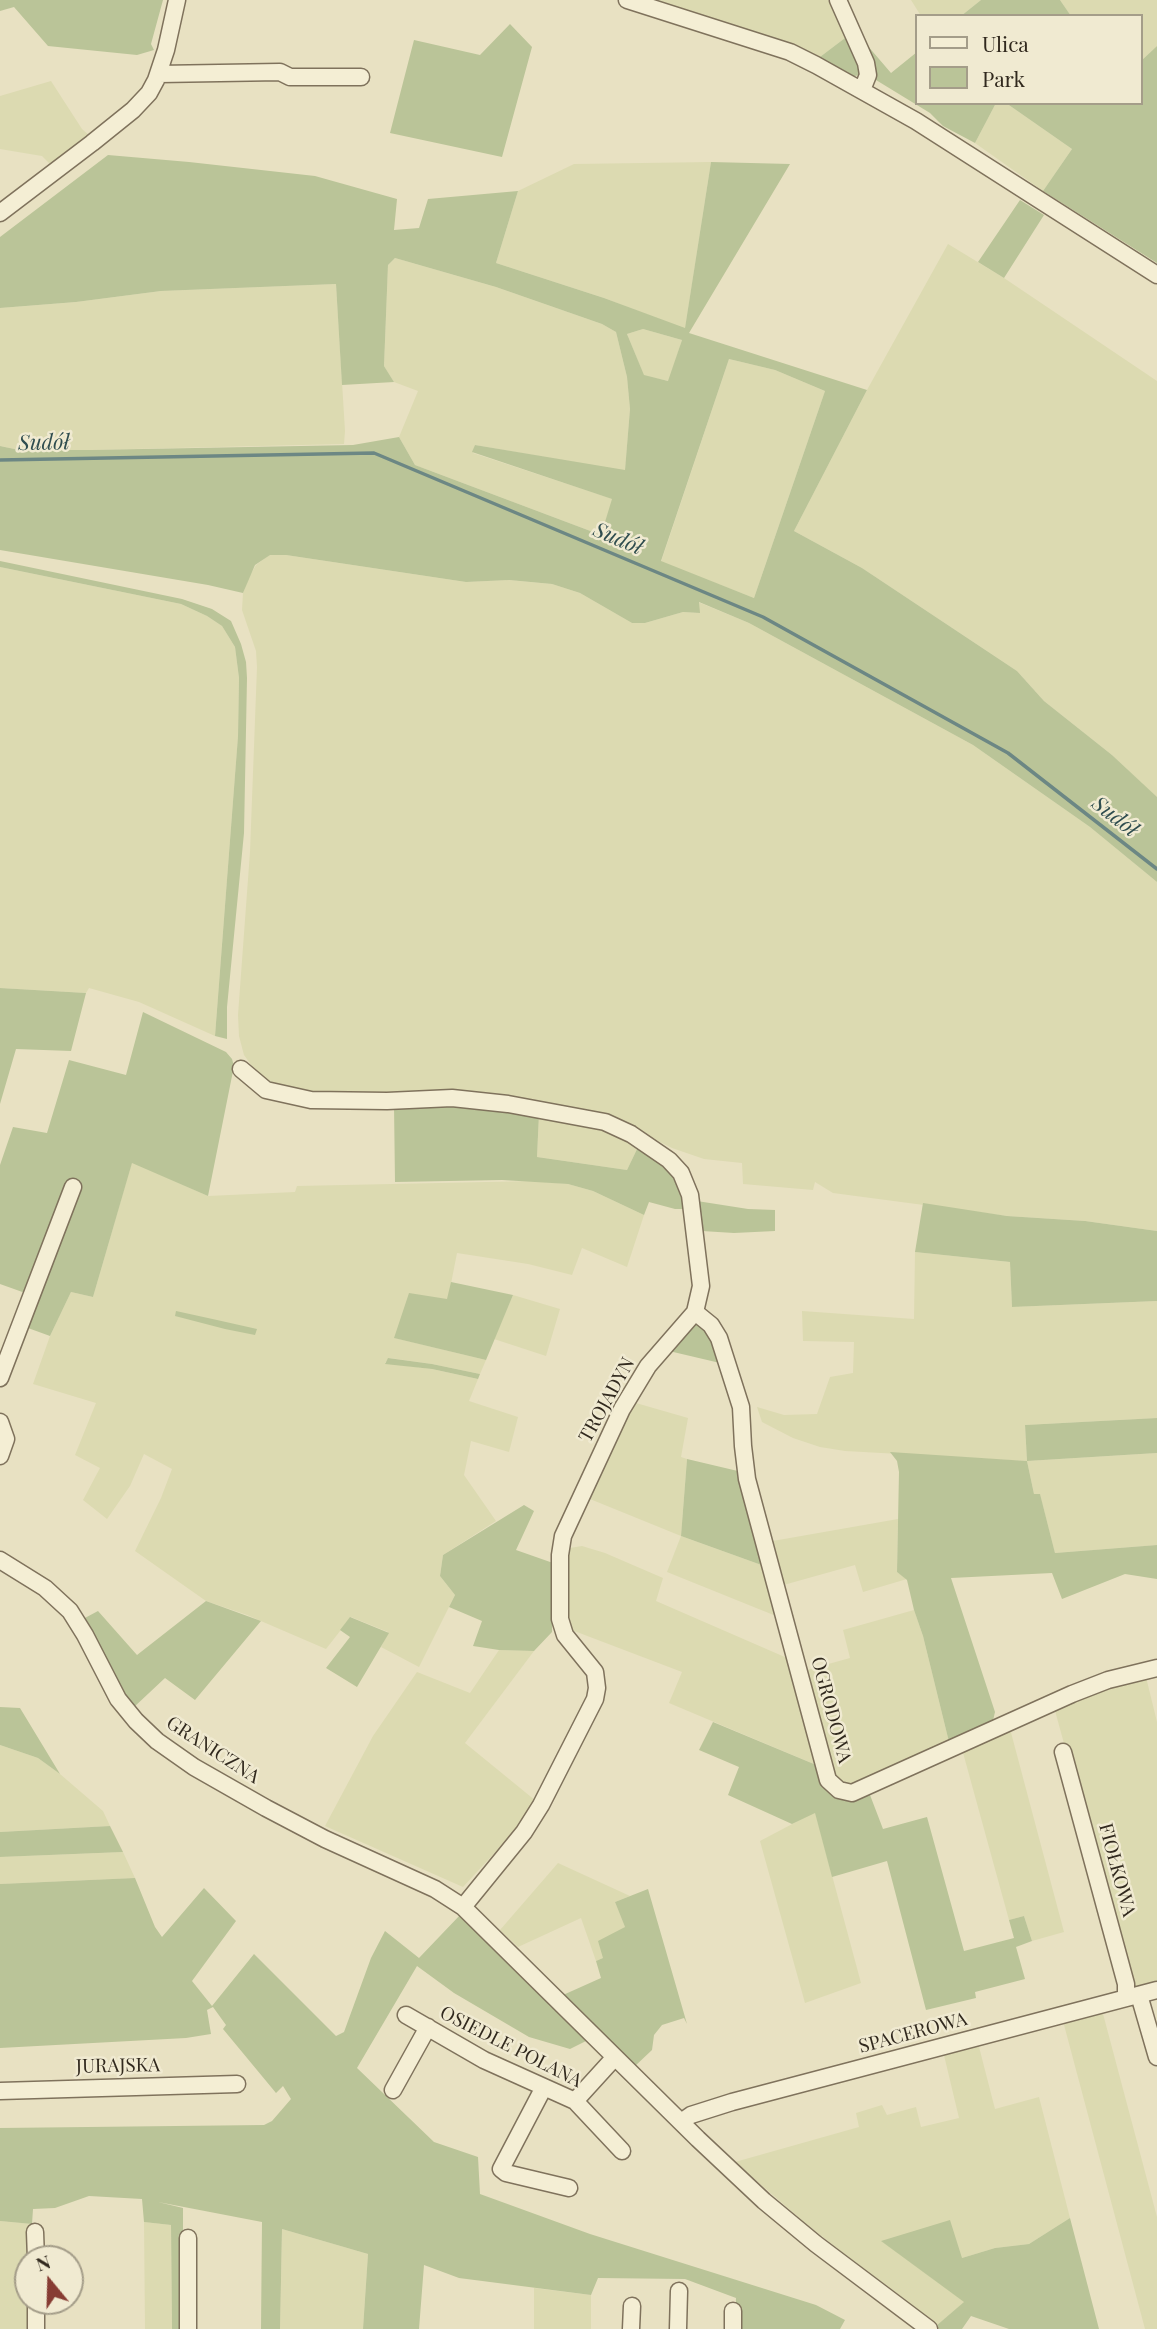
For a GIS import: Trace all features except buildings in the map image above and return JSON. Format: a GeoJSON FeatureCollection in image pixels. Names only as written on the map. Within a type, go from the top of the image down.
{"type":"FeatureCollection","features":[{"type":"Feature","properties":{"kind":"street"},"geometry":{"type":"LineString","coordinates":[[0,213],[133,110],[153,87],[159,74],[177,0]]}},
{"type":"Feature","properties":{"kind":"street"},"geometry":{"type":"LineString","coordinates":[[627,0],[790,52],[927,128],[1157,275]]}},
{"type":"Feature","properties":{"kind":"street"},"geometry":{"type":"LineString","coordinates":[[838,0],[866,63],[867,80],[862,90]]}},
{"type":"Feature","properties":{"kind":"street"},"geometry":{"type":"LineString","coordinates":[[159,74],[279,72],[290,77],[361,77]]}},
{"type":"Feature","properties":{"kind":"street"},"geometry":{"type":"LineString","coordinates":[[241,1069],[266,1090],[311,1100],[452,1098],[568,1114],[605,1122],[631,1134],[669,1160],[681,1173],[688,1188],[701,1286],[695,1312]]}},
{"type":"Feature","properties":{"kind":"street"},"geometry":{"type":"LineString","coordinates":[[0,1378],[74,1187]]}},
{"type":"Feature","properties":{"kind":"street","name":"OGRODOWA"},"geometry":{"type":"LineString","coordinates":[[695,1312],[711,1325],[719,1338],[741,1407],[743,1446],[750,1489],[828,1780],[839,1790],[852,1793],[1072,1694],[1108,1680],[1157,1668]]}},
{"type":"Feature","properties":{"kind":"street","name":"TROJADYN"},"geometry":{"type":"LineString","coordinates":[[463,1907],[524,1832],[541,1805],[595,1699],[595,1672],[565,1635],[560,1619],[560,1555],[563,1536],[622,1409],[648,1366],[695,1312]]}},
{"type":"Feature","properties":{"kind":"street"},"geometry":{"type":"LineString","coordinates":[[0,1422],[6,1439],[0,1456]]}},
{"type":"Feature","properties":{"kind":"street","name":"GRANICZNA"},"geometry":{"type":"LineString","coordinates":[[0,1560],[45,1588],[70,1611],[122,1705],[168,1750],[218,1782],[273,1812],[435,1889],[463,1907],[756,2194],[797,2229],[929,2329]]}},
{"type":"Feature","properties":{"kind":"street","name":"FIOŁKOWA"},"geometry":{"type":"LineString","coordinates":[[1063,1752],[1126,1984],[1157,2057]]}},
{"type":"Feature","properties":{"kind":"street","name":"SPACEROWA"},"geometry":{"type":"LineString","coordinates":[[681,2122],[691,2115],[732,2102],[1157,1990]]}},
{"type":"Feature","properties":{"kind":"street","name":"OSIEDLE POLANA"},"geometry":{"type":"LineString","coordinates":[[406,2015],[484,2060],[575,2101],[622,2151]]}},
{"type":"Feature","properties":{"kind":"street"},"geometry":{"type":"LineString","coordinates":[[393,2090],[428,2028]]}},
{"type":"Feature","properties":{"kind":"street"},"geometry":{"type":"LineString","coordinates":[[575,2101],[615,2057]]}},
{"type":"Feature","properties":{"kind":"street","name":"JURAJSKA"},"geometry":{"type":"LineString","coordinates":[[0,2091],[237,2084]]}},
{"type":"Feature","properties":{"kind":"street"},"geometry":{"type":"LineString","coordinates":[[544,2087],[501,2169],[506,2173],[569,2188]]}},
{"type":"Feature","properties":{"kind":"street"},"geometry":{"type":"LineString","coordinates":[[35,2232],[35,2245]]}},
{"type":"Feature","properties":{"kind":"street"},"geometry":{"type":"LineString","coordinates":[[188,2238],[188,2329]]}},
{"type":"Feature","properties":{"kind":"street"},"geometry":{"type":"LineString","coordinates":[[678,2329],[679,2291]]}},
{"type":"Feature","properties":{"kind":"street"},"geometry":{"type":"LineString","coordinates":[[631,2329],[632,2306]]}},
{"type":"Feature","properties":{"kind":"street"},"geometry":{"type":"LineString","coordinates":[[733,2311],[733,2329]]}},
{"type":"Feature","properties":{"kind":"shaded area"},"geometry":{"type":"Polygon","coordinates":[[[642,0],[828,0],[849,35],[816,60],[642,0]]]}},
{"type":"Feature","properties":{"kind":"shaded area"},"geometry":{"type":"Polygon","coordinates":[[[911,0],[981,0],[964,14],[920,14],[911,0]]]}},
{"type":"Feature","properties":{"kind":"shaded area"},"geometry":{"type":"Polygon","coordinates":[[[1060,0],[1157,0],[1157,46],[1143,59],[1143,14],[1070,14],[1060,0]]]}},
{"type":"Feature","properties":{"kind":"shaded area"},"geometry":{"type":"Polygon","coordinates":[[[51,81],[82,129],[90,136],[51,165],[42,156],[0,149],[0,96],[51,81]]]}},
{"type":"Feature","properties":{"kind":"shaded area"},"geometry":{"type":"Polygon","coordinates":[[[995,105],[1009,105],[1072,149],[1043,191],[975,143],[995,105]]]}},
{"type":"Feature","properties":{"kind":"shaded area"},"geometry":{"type":"Polygon","coordinates":[[[711,162],[685,329],[604,298],[496,263],[518,191],[574,164],[711,162]]]}},
{"type":"Feature","properties":{"kind":"shaded area"},"geometry":{"type":"Polygon","coordinates":[[[948,244],[1004,278],[1157,381],[1157,798],[1112,755],[1044,701],[1017,671],[862,568],[794,531],[867,390],[948,244]]]}},
{"type":"Feature","properties":{"kind":"shaded area"},"geometry":{"type":"Polygon","coordinates":[[[395,258],[496,287],[602,324],[616,332],[627,377],[630,409],[625,471],[475,445],[473,453],[613,499],[601,535],[415,465],[399,437],[418,391],[394,382],[384,366],[388,265],[395,258]]]}},
{"type":"Feature","properties":{"kind":"shaded area"},"geometry":{"type":"Polygon","coordinates":[[[336,284],[344,444],[90,450],[19,450],[0,446],[0,308],[161,291],[336,284]]]}},
{"type":"Feature","properties":{"kind":"shaded area"},"geometry":{"type":"Polygon","coordinates":[[[643,329],[682,340],[669,381],[644,376],[627,334],[643,329]]]}},
{"type":"Feature","properties":{"kind":"shaded area"},"geometry":{"type":"Polygon","coordinates":[[[729,359],[775,370],[825,391],[754,598],[661,562],[729,359]]]}},
{"type":"Feature","properties":{"kind":"shaded area"},"geometry":{"type":"Polygon","coordinates":[[[269,555],[286,555],[466,582],[508,580],[552,584],[580,593],[632,623],[645,623],[683,612],[699,613],[698,602],[749,623],[973,745],[1090,827],[1157,882],[1157,1231],[1085,1221],[1007,1216],[833,1193],[815,1182],[813,1190],[743,1184],[742,1163],[704,1159],[672,1148],[642,1133],[574,1110],[507,1095],[453,1090],[372,1096],[294,1092],[263,1078],[244,1055],[239,1036],[238,1015],[250,852],[257,667],[256,651],[242,610],[243,593],[249,577],[256,565],[269,555]]]}},
{"type":"Feature","properties":{"kind":"shaded area"},"geometry":{"type":"Polygon","coordinates":[[[0,567],[181,604],[222,626],[235,647],[239,678],[238,736],[215,1036],[139,1002],[89,988],[86,993],[0,988],[0,567]]]}},
{"type":"Feature","properties":{"kind":"shaded area"},"geometry":{"type":"Polygon","coordinates":[[[539,1114],[596,1124],[639,1145],[627,1170],[537,1157],[539,1114]]]}},
{"type":"Feature","properties":{"kind":"shaded area"},"geometry":{"type":"Polygon","coordinates":[[[132,1162],[208,1196],[295,1192],[297,1186],[534,1181],[568,1184],[593,1191],[644,1215],[627,1267],[582,1248],[572,1275],[528,1264],[457,1253],[448,1299],[395,1338],[486,1360],[480,1374],[389,1358],[385,1363],[478,1379],[469,1401],[518,1417],[509,1452],[471,1441],[464,1475],[496,1521],[443,1555],[440,1576],[455,1595],[419,1667],[381,1647],[388,1632],[351,1617],[326,1649],[247,1615],[206,1601],[135,1551],[172,1469],[144,1454],[130,1486],[107,1519],[83,1500],[100,1468],[75,1455],[96,1403],[33,1384],[50,1336],[71,1292],[93,1297],[132,1162]]]}},
{"type":"Feature","properties":{"kind":"shaded area"},"geometry":{"type":"Polygon","coordinates":[[[915,1252],[1010,1262],[1012,1307],[1157,1301],[1157,1418],[1025,1425],[1027,1461],[845,1451],[820,1447],[793,1438],[762,1422],[757,1407],[784,1415],[817,1414],[830,1377],[853,1373],[854,1342],[803,1341],[802,1311],[914,1319],[915,1252]]]}},
{"type":"Feature","properties":{"kind":"shaded area"},"geometry":{"type":"Polygon","coordinates":[[[513,1295],[560,1309],[546,1356],[494,1339],[513,1295]]]}},
{"type":"Feature","properties":{"kind":"shaded area"},"geometry":{"type":"Polygon","coordinates":[[[629,1401],[688,1418],[681,1457],[687,1459],[681,1536],[585,1497],[629,1401]]]}},
{"type":"Feature","properties":{"kind":"shaded area"},"geometry":{"type":"Polygon","coordinates":[[[1157,1453],[1157,1545],[1055,1553],[1040,1495],[1034,1494],[1027,1461],[1157,1453]]]}},
{"type":"Feature","properties":{"kind":"shaded area"},"geometry":{"type":"Polygon","coordinates":[[[898,1519],[897,1572],[907,1579],[863,1592],[855,1565],[780,1586],[767,1542],[898,1519]]]}},
{"type":"Feature","properties":{"kind":"shaded area"},"geometry":{"type":"Polygon","coordinates":[[[681,1536],[767,1567],[781,1618],[667,1572],[681,1536]]]}},
{"type":"Feature","properties":{"kind":"shaded area"},"geometry":{"type":"Polygon","coordinates":[[[582,1546],[663,1578],[656,1601],[794,1661],[821,1767],[669,1703],[682,1672],[569,1629],[564,1592],[564,1549],[582,1546]]]}},
{"type":"Feature","properties":{"kind":"shaded area"},"geometry":{"type":"Polygon","coordinates":[[[914,1610],[950,1746],[850,1790],[838,1786],[803,1671],[850,1658],[843,1630],[914,1610]]]}},
{"type":"Feature","properties":{"kind":"shaded area"},"geometry":{"type":"Polygon","coordinates":[[[499,1650],[534,1651],[465,1743],[536,1801],[513,1833],[463,1887],[325,1826],[373,1736],[417,1672],[470,1693],[499,1650]]]}},
{"type":"Feature","properties":{"kind":"shaded area"},"geometry":{"type":"Polygon","coordinates":[[[1146,1677],[1157,1722],[1157,1984],[1132,1991],[1054,1707],[1091,1691],[1146,1677]]]}},
{"type":"Feature","properties":{"kind":"shaded area"},"geometry":{"type":"Polygon","coordinates":[[[1009,1725],[1064,1932],[1032,1941],[1024,1916],[1009,1920],[962,1749],[1009,1725]]]}},
{"type":"Feature","properties":{"kind":"shaded area"},"geometry":{"type":"Polygon","coordinates":[[[0,1745],[38,1758],[60,1774],[103,1811],[110,1826],[0,1832],[0,1745]]]}},
{"type":"Feature","properties":{"kind":"shaded area"},"geometry":{"type":"Polygon","coordinates":[[[815,1812],[861,1983],[805,2003],[760,1841],[815,1812]]]}},
{"type":"Feature","properties":{"kind":"shaded area"},"geometry":{"type":"Polygon","coordinates":[[[123,1852],[135,1878],[0,1884],[0,1857],[123,1852]]]}},
{"type":"Feature","properties":{"kind":"shaded area"},"geometry":{"type":"Polygon","coordinates":[[[558,1863],[630,1896],[615,1902],[625,1927],[603,1958],[596,1961],[581,1918],[518,1947],[500,1930],[558,1863]]]}},
{"type":"Feature","properties":{"kind":"shaded area"},"geometry":{"type":"Polygon","coordinates":[[[1102,2010],[1157,2217],[1157,2329],[1145,2329],[1063,2021],[1102,2010]]]}},
{"type":"Feature","properties":{"kind":"shaded area"},"geometry":{"type":"Polygon","coordinates":[[[978,2043],[995,2109],[1039,2097],[1070,2218],[1029,2244],[995,2248],[962,2258],[882,2241],[965,2302],[936,2326],[805,2223],[735,2162],[859,2127],[856,2113],[882,2105],[887,2115],[916,2107],[921,2127],[959,2118],[943,2051],[978,2043]]]}},
{"type":"Feature","properties":{"kind":"shaded area"},"geometry":{"type":"Polygon","coordinates":[[[0,2221],[32,2224],[32,2245],[14,2245],[14,2315],[32,2315],[32,2329],[0,2329],[0,2221]]]}},
{"type":"Feature","properties":{"kind":"shaded area"},"geometry":{"type":"Polygon","coordinates":[[[144,2222],[171,2225],[172,2329],[145,2329],[144,2222]]]}},
{"type":"Feature","properties":{"kind":"shaded area"},"geometry":{"type":"Polygon","coordinates":[[[282,2229],[368,2254],[363,2329],[280,2329],[282,2229]]]}},
{"type":"Feature","properties":{"kind":"shaded area"},"geometry":{"type":"Polygon","coordinates":[[[534,2288],[591,2295],[591,2329],[534,2329],[534,2288]]]}},
{"type":"Feature","properties":{"kind":"green space"},"geometry":{"type":"Polygon","coordinates":[[[0,0],[163,0],[151,44],[154,50],[137,55],[48,46],[14,7],[0,11],[0,0]]]}},
{"type":"Feature","properties":{"kind":"green space"},"geometry":{"type":"Polygon","coordinates":[[[981,0],[1060,0],[1070,14],[964,14],[981,0]]]}},
{"type":"Feature","properties":{"kind":"green space"},"geometry":{"type":"Polygon","coordinates":[[[510,24],[532,47],[502,157],[390,133],[414,40],[480,55],[510,24]]]}},
{"type":"Feature","properties":{"kind":"green space"},"geometry":{"type":"Polygon","coordinates":[[[849,35],[860,69],[859,75],[851,77],[816,60],[849,35]]]}},
{"type":"Feature","properties":{"kind":"green space"},"geometry":{"type":"Polygon","coordinates":[[[867,45],[891,73],[916,53],[916,104],[876,80],[867,45]]]}},
{"type":"Feature","properties":{"kind":"green space"},"geometry":{"type":"Polygon","coordinates":[[[1157,46],[1157,263],[1043,191],[1072,149],[1009,105],[1143,105],[1143,59],[1157,46]]]}},
{"type":"Feature","properties":{"kind":"green space"},"geometry":{"type":"Polygon","coordinates":[[[917,105],[995,105],[975,143],[943,126],[917,105]]]}},
{"type":"Feature","properties":{"kind":"green space"},"geometry":{"type":"Polygon","coordinates":[[[108,155],[315,176],[397,199],[394,230],[419,228],[428,199],[518,191],[496,263],[685,328],[711,162],[790,164],[689,333],[867,390],[794,531],[862,568],[1017,671],[1044,701],[1112,755],[1157,797],[1157,882],[1090,827],[973,745],[749,623],[699,602],[700,613],[683,612],[645,623],[632,623],[580,593],[552,584],[509,580],[466,582],[286,555],[270,555],[255,565],[243,593],[0,550],[0,446],[19,450],[90,450],[353,445],[399,437],[415,465],[601,535],[612,499],[472,452],[475,445],[625,470],[630,409],[627,377],[616,332],[602,324],[496,287],[395,258],[388,265],[384,366],[394,382],[342,385],[336,284],[161,291],[0,308],[0,237],[108,155]],[[643,329],[627,334],[644,375],[668,381],[682,340],[643,329]],[[729,359],[661,561],[754,598],[825,391],[775,370],[729,359]]]}},
{"type":"Feature","properties":{"kind":"green space"},"geometry":{"type":"Polygon","coordinates":[[[1020,200],[1044,215],[1004,278],[978,262],[1020,200]]]}},
{"type":"Feature","properties":{"kind":"green space"},"geometry":{"type":"Polygon","coordinates":[[[0,561],[182,599],[212,609],[231,621],[241,644],[247,678],[244,833],[227,1007],[227,1039],[215,1036],[238,736],[239,678],[235,647],[222,626],[181,604],[0,567],[0,561]]]}},
{"type":"Feature","properties":{"kind":"green space"},"geometry":{"type":"Polygon","coordinates":[[[0,988],[86,993],[71,1051],[16,1049],[0,1104],[0,988]]]}},
{"type":"Feature","properties":{"kind":"green space"},"geometry":{"type":"Polygon","coordinates":[[[143,1012],[226,1052],[232,1059],[234,1066],[208,1196],[132,1163],[93,1297],[71,1292],[50,1336],[17,1324],[28,1294],[0,1284],[0,1165],[13,1127],[47,1133],[69,1060],[126,1075],[143,1012]]]}},
{"type":"Feature","properties":{"kind":"green space"},"geometry":{"type":"Polygon","coordinates":[[[448,1102],[539,1114],[537,1157],[627,1170],[639,1145],[665,1164],[676,1176],[687,1209],[675,1209],[649,1202],[644,1215],[593,1191],[568,1184],[502,1180],[395,1182],[394,1105],[448,1102]]]}},
{"type":"Feature","properties":{"kind":"green space"},"geometry":{"type":"Polygon","coordinates":[[[697,1201],[748,1209],[775,1210],[775,1231],[702,1231],[697,1201]]]}},
{"type":"Feature","properties":{"kind":"green space"},"geometry":{"type":"Polygon","coordinates":[[[923,1203],[1007,1216],[1085,1221],[1157,1231],[1157,1301],[1012,1307],[1010,1262],[915,1252],[923,1203]]]}},
{"type":"Feature","properties":{"kind":"green space"},"geometry":{"type":"Polygon","coordinates":[[[451,1282],[513,1295],[486,1360],[394,1338],[409,1293],[447,1299],[451,1282]]]}},
{"type":"Feature","properties":{"kind":"green space"},"geometry":{"type":"Polygon","coordinates":[[[176,1311],[257,1329],[255,1335],[225,1329],[175,1316],[176,1311]]]}},
{"type":"Feature","properties":{"kind":"green space"},"geometry":{"type":"Polygon","coordinates":[[[697,1321],[707,1329],[720,1363],[669,1351],[697,1321]]]}},
{"type":"Feature","properties":{"kind":"green space"},"geometry":{"type":"Polygon","coordinates":[[[388,1358],[480,1374],[478,1379],[432,1369],[385,1364],[388,1358]]]}},
{"type":"Feature","properties":{"kind":"green space"},"geometry":{"type":"Polygon","coordinates":[[[1157,1418],[1157,1453],[1027,1461],[1025,1425],[1157,1418]]]}},
{"type":"Feature","properties":{"kind":"green space"},"geometry":{"type":"Polygon","coordinates":[[[890,1452],[1027,1461],[1034,1494],[1040,1494],[1055,1553],[1157,1545],[1157,1579],[1125,1574],[1062,1599],[1052,1573],[951,1578],[995,1712],[992,1725],[950,1746],[907,1580],[897,1572],[899,1472],[897,1461],[890,1452]]]}},
{"type":"Feature","properties":{"kind":"green space"},"geometry":{"type":"Polygon","coordinates":[[[687,1459],[742,1472],[767,1567],[681,1536],[687,1459]]]}},
{"type":"Feature","properties":{"kind":"green space"},"geometry":{"type":"Polygon","coordinates":[[[524,1505],[534,1511],[516,1550],[553,1563],[552,1632],[534,1651],[473,1646],[482,1621],[449,1607],[455,1595],[440,1576],[443,1555],[524,1505]]]}},
{"type":"Feature","properties":{"kind":"green space"},"geometry":{"type":"Polygon","coordinates":[[[206,1601],[261,1621],[195,1700],[165,1678],[133,1708],[83,1619],[98,1611],[137,1655],[206,1601]]]}},
{"type":"Feature","properties":{"kind":"green space"},"geometry":{"type":"Polygon","coordinates":[[[350,1617],[389,1633],[357,1687],[326,1668],[350,1637],[340,1630],[350,1617]]]}},
{"type":"Feature","properties":{"kind":"green space"},"geometry":{"type":"Polygon","coordinates":[[[0,1707],[20,1708],[60,1774],[38,1758],[0,1745],[0,1707]]]}},
{"type":"Feature","properties":{"kind":"green space"},"geometry":{"type":"Polygon","coordinates":[[[713,1722],[821,1767],[854,1797],[870,1795],[883,1829],[927,1817],[964,1951],[1014,1938],[1009,1920],[1024,1916],[1032,1941],[1016,1947],[1025,1979],[975,1992],[976,1998],[926,2010],[887,1861],[832,1877],[815,1813],[792,1824],[728,1795],[739,1767],[699,1750],[713,1722]]]}},
{"type":"Feature","properties":{"kind":"green space"},"geometry":{"type":"Polygon","coordinates":[[[110,1826],[123,1852],[0,1857],[0,1832],[110,1826]]]}},
{"type":"Feature","properties":{"kind":"green space"},"geometry":{"type":"Polygon","coordinates":[[[135,1878],[155,1927],[162,1937],[204,1888],[236,1921],[192,1981],[212,2006],[254,1954],[336,2036],[344,2032],[371,1958],[385,1931],[419,1958],[461,1914],[588,2040],[570,2049],[529,2037],[454,1993],[417,1966],[357,2068],[434,2142],[478,2157],[480,2194],[590,2234],[816,2305],[845,2320],[840,2329],[735,2329],[736,2298],[685,2279],[598,2278],[591,2295],[459,2278],[424,2265],[419,2329],[363,2329],[368,2254],[282,2229],[280,2329],[261,2329],[262,2222],[158,2202],[183,2208],[183,2329],[172,2329],[171,2225],[144,2222],[142,2199],[89,2196],[55,2208],[33,2209],[32,2224],[0,2221],[0,2128],[264,2125],[272,2121],[291,2099],[283,2086],[276,2093],[223,2029],[226,2025],[213,2007],[207,2010],[211,2034],[186,2038],[0,2048],[0,1884],[135,1878]]]}},
{"type":"Feature","properties":{"kind":"green space"},"geometry":{"type":"Polygon","coordinates":[[[648,1889],[687,2024],[684,2018],[662,2025],[654,2035],[652,2050],[634,2067],[563,1995],[601,1978],[596,1961],[603,1958],[598,1941],[625,1927],[615,1902],[648,1889]]]}},
{"type":"Feature","properties":{"kind":"green space"},"geometry":{"type":"Polygon","coordinates":[[[1070,2218],[1099,2329],[1009,2329],[971,2316],[962,2329],[939,2329],[936,2326],[964,2302],[881,2241],[950,2220],[962,2258],[995,2248],[1029,2244],[1070,2218]]]}},
{"type":"Feature","properties":{"kind":"waterway","name":"Sudół"},"geometry":{"type":"LineString","coordinates":[[0,460],[374,453],[763,617],[1008,753],[1157,869]]}}]}
